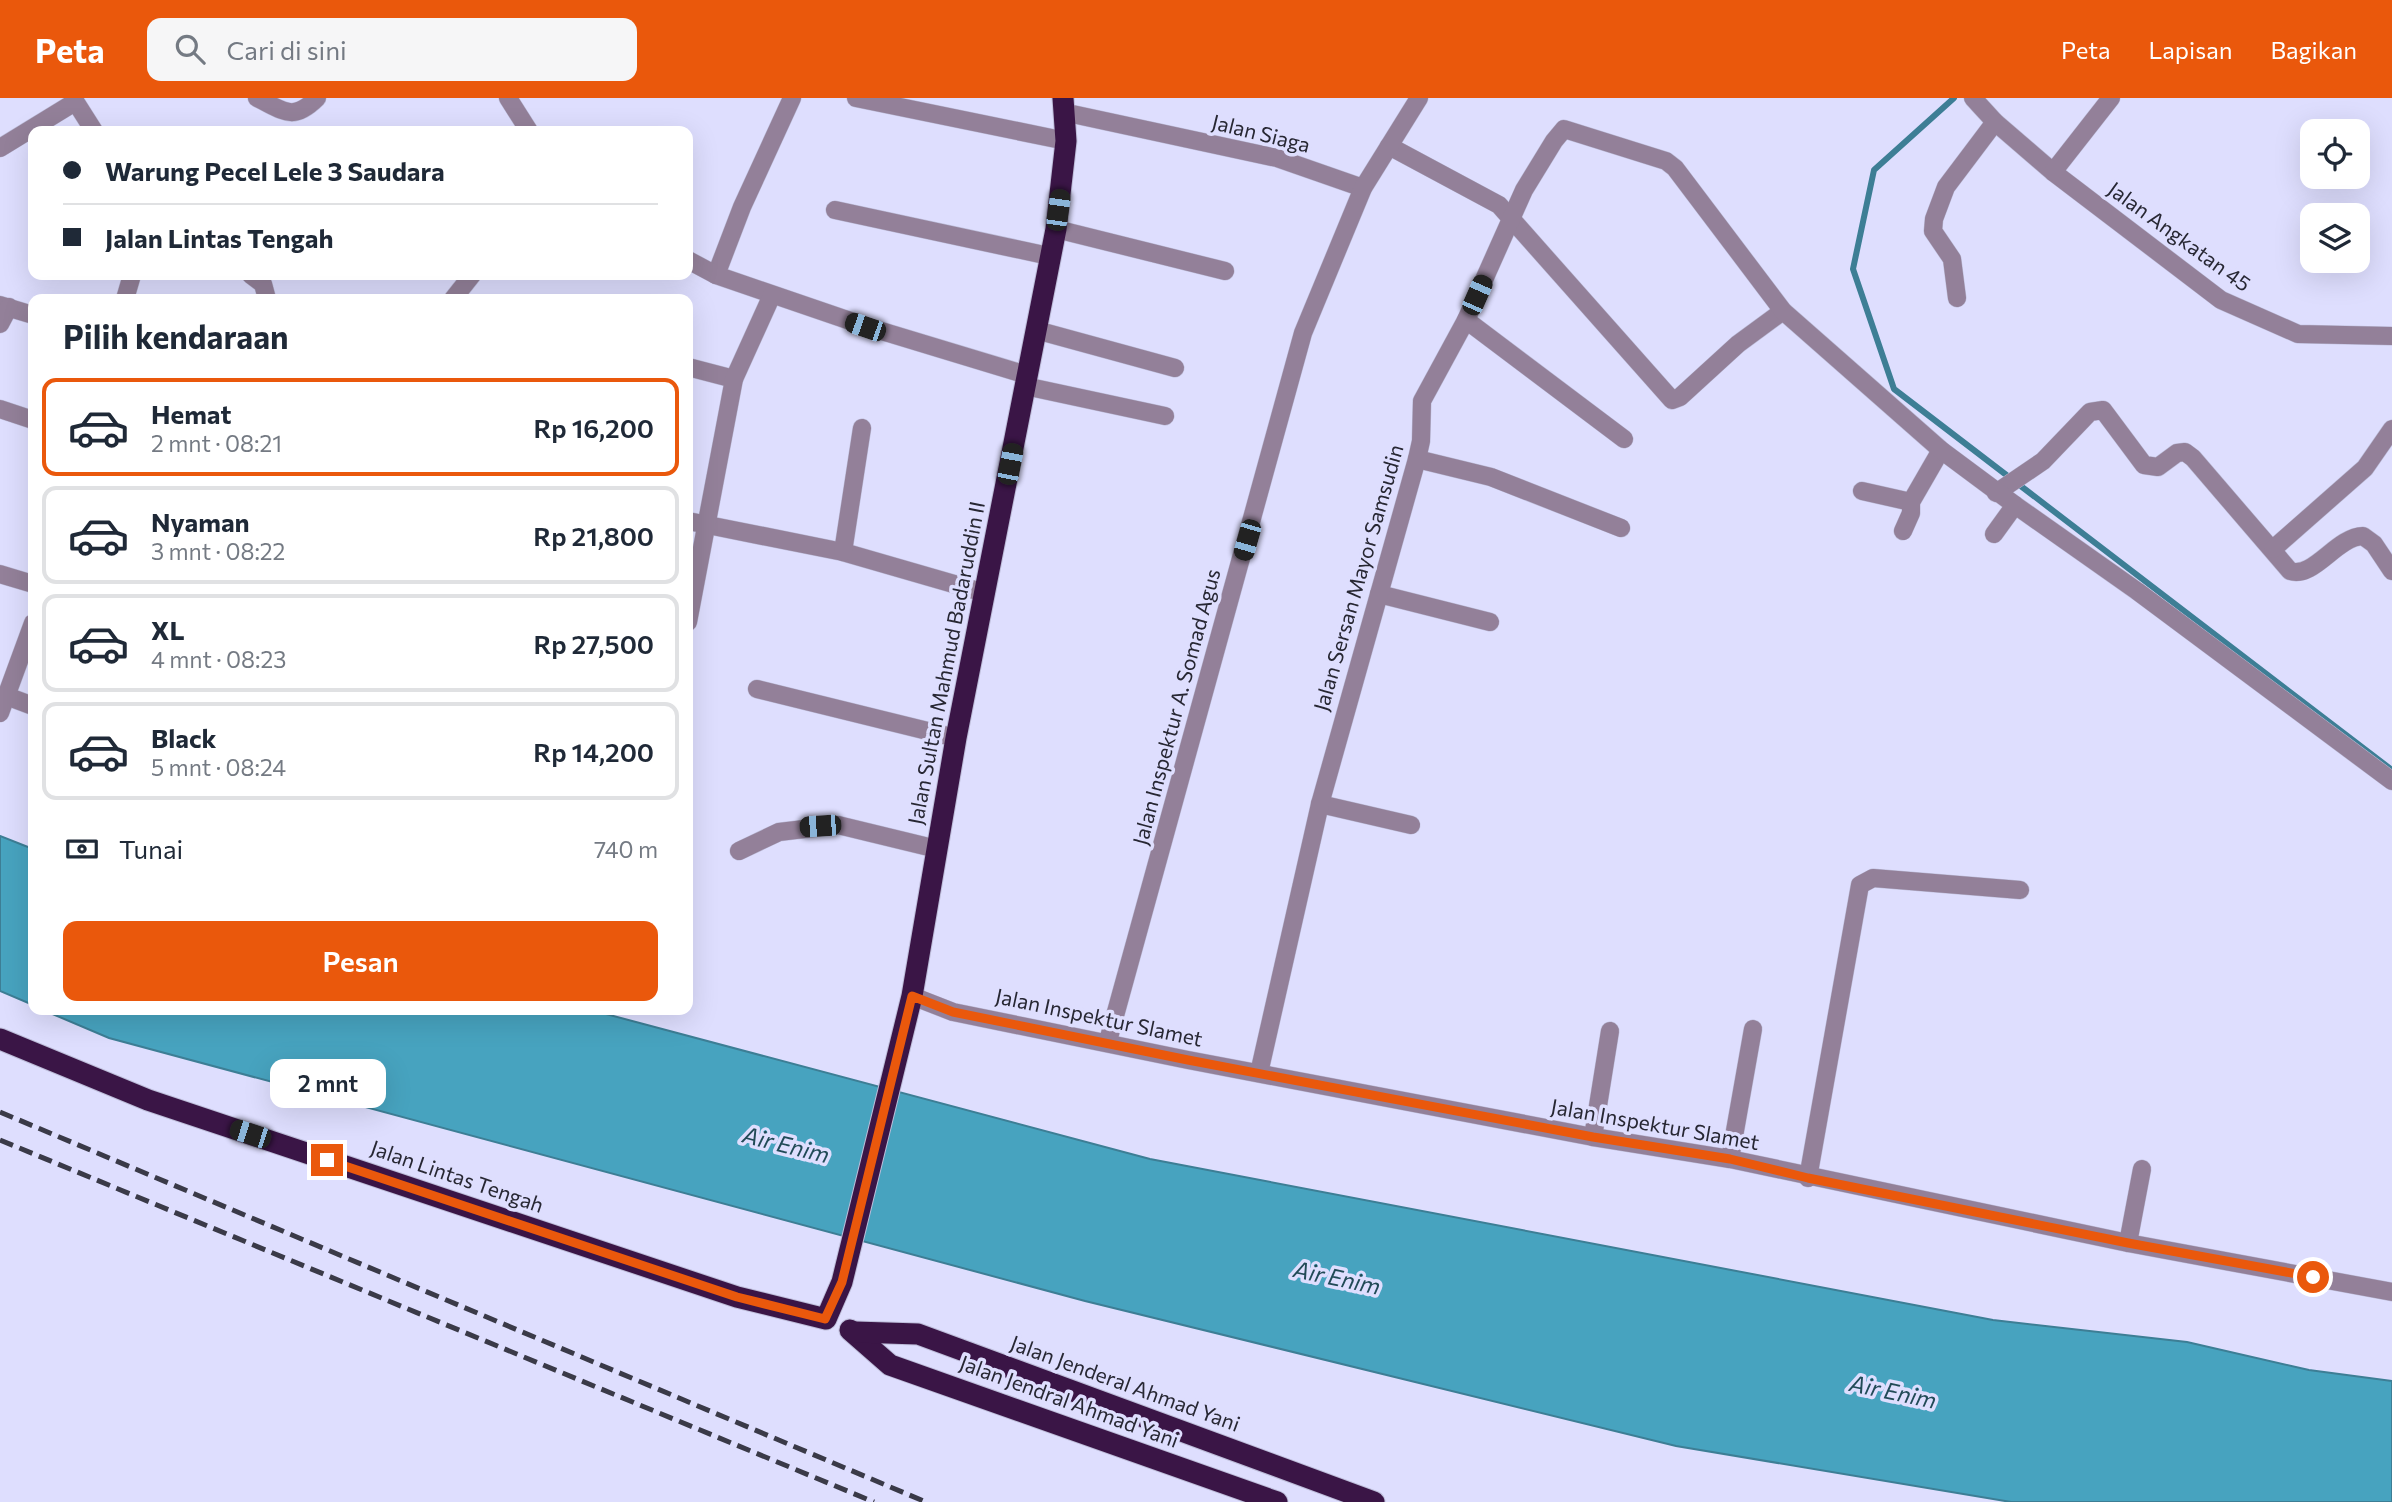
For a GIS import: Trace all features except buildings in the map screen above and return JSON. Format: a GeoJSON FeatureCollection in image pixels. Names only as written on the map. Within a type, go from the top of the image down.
{"type":"FeatureCollection","features":[{"type":"Feature","properties":{"kind":"highway","name":"Jalan Sultan Mahmud Badaruddin II"},"geometry":{"type":"LineString","coordinates":[[825,1319],[842,1282],[912,996],[956,738],[1056,229],[1066,141],[1063,105]]}},
{"type":"Feature","properties":{"kind":"highway","name":"Jalan Lintas Tengah"},"geometry":{"type":"LineString","coordinates":[[0,1039],[148,1100],[737,1297],[825,1319],[855,1332]]}},
{"type":"Feature","properties":{"kind":"highway","name":"Jalan Jendral Ahmad Yani"},"geometry":{"type":"LineString","coordinates":[[855,1332],[890,1365],[1277,1502]]}},
{"type":"Feature","properties":{"kind":"highway","name":"Jalan Jenderal Ahmad Yani"},"geometry":{"type":"LineString","coordinates":[[855,1332],[918,1334],[1374,1502]]}},
{"type":"Feature","properties":{"kind":"street"},"geometry":{"type":"LineString","coordinates":[[257,98],[290,114],[300,112],[317,98]]}},
{"type":"Feature","properties":{"kind":"street"},"geometry":{"type":"LineString","coordinates":[[508,98],[526,126]]}},
{"type":"Feature","properties":{"kind":"street"},"geometry":{"type":"LineString","coordinates":[[716,275],[742,207],[792,98]]}},
{"type":"Feature","properties":{"kind":"street"},"geometry":{"type":"LineString","coordinates":[[856,98],[1066,141]]}},
{"type":"Feature","properties":{"kind":"street","name":"Jalan Inspektur A. Somad Agus"},"geometry":{"type":"LineString","coordinates":[[1108,1041],[1303,333],[1363,188],[1419,98]]}},
{"type":"Feature","properties":{"kind":"street"},"geometry":{"type":"LineString","coordinates":[[2053,172],[2110,98]]}},
{"type":"Feature","properties":{"kind":"street"},"geometry":{"type":"LineString","coordinates":[[34,126],[74,100],[91,126]]}},
{"type":"Feature","properties":{"kind":"street","name":"Jalan Angkatan 45"},"geometry":{"type":"LineString","coordinates":[[1975,100],[1995,122],[2053,172],[2151,250],[2221,300],[2247,314],[2298,334],[2392,335]]}},
{"type":"Feature","properties":{"kind":"street","name":"Jalan Siaga"},"geometry":{"type":"LineString","coordinates":[[1063,105],[1277,158],[1363,188]]}},
{"type":"Feature","properties":{"kind":"street"},"geometry":{"type":"LineString","coordinates":[[1957,298],[1951,259],[1933,231],[1934,219],[1947,187],[1995,122]]}},
{"type":"Feature","properties":{"kind":"street","name":"Jalan Sersan Mayor Samsudin"},"geometry":{"type":"LineString","coordinates":[[1259,1073],[1320,804],[1417,459],[1421,441],[1422,401],[1465,320],[1510,218],[1559,134],[1564,129],[1572,130],[1666,161],[1675,168],[1783,311]]}},
{"type":"Feature","properties":{"kind":"street"},"geometry":{"type":"LineString","coordinates":[[0,148],[28,130]]}},
{"type":"Feature","properties":{"kind":"street"},"geometry":{"type":"LineString","coordinates":[[1390,146],[1499,205],[1672,400],[1680,397],[1738,344],[1783,311],[1941,450],[2137,591],[2392,781]]}},
{"type":"Feature","properties":{"kind":"street"},"geometry":{"type":"LineString","coordinates":[[835,210],[1049,256]]}},
{"type":"Feature","properties":{"kind":"street"},"geometry":{"type":"LineString","coordinates":[[1056,229],[1225,271]]}},
{"type":"Feature","properties":{"kind":"street"},"geometry":{"type":"LineString","coordinates":[[693,263],[716,275],[772,295],[1026,381],[1165,416]]}},
{"type":"Feature","properties":{"kind":"street"},"geometry":{"type":"LineString","coordinates":[[258,280],[268,294]]}},
{"type":"Feature","properties":{"kind":"street"},"geometry":{"type":"LineString","coordinates":[[693,560],[696,522],[734,379],[772,295]]}},
{"type":"Feature","properties":{"kind":"street"},"geometry":{"type":"LineString","coordinates":[[0,324],[4,306],[28,313]]}},
{"type":"Feature","properties":{"kind":"street"},"geometry":{"type":"LineString","coordinates":[[1465,320],[1624,439]]}},
{"type":"Feature","properties":{"kind":"street"},"geometry":{"type":"LineString","coordinates":[[1036,330],[1175,368]]}},
{"type":"Feature","properties":{"kind":"street"},"geometry":{"type":"LineString","coordinates":[[693,368],[734,379]]}},
{"type":"Feature","properties":{"kind":"street"},"geometry":{"type":"LineString","coordinates":[[0,409],[28,418]]}},
{"type":"Feature","properties":{"kind":"street"},"geometry":{"type":"LineString","coordinates":[[1999,491],[2043,461],[2090,412],[2103,410],[2144,465],[2158,467],[2177,453],[2185,452],[2193,458],[2290,571],[2306,571],[2343,542],[2363,536],[2374,544],[2392,571]]}},
{"type":"Feature","properties":{"kind":"street"},"geometry":{"type":"LineString","coordinates":[[843,551],[862,428]]}},
{"type":"Feature","properties":{"kind":"street"},"geometry":{"type":"LineString","coordinates":[[2273,549],[2365,468],[2392,429]]}},
{"type":"Feature","properties":{"kind":"street"},"geometry":{"type":"LineString","coordinates":[[1903,531],[1911,513],[1911,502],[1941,450]]}},
{"type":"Feature","properties":{"kind":"street"},"geometry":{"type":"LineString","coordinates":[[1417,459],[1491,477],[1621,528]]}},
{"type":"Feature","properties":{"kind":"street"},"geometry":{"type":"LineString","coordinates":[[1862,491],[1911,502]]}},
{"type":"Feature","properties":{"kind":"street"},"geometry":{"type":"LineString","coordinates":[[1994,534],[2015,505]]}},
{"type":"Feature","properties":{"kind":"street"},"geometry":{"type":"LineString","coordinates":[[696,522],[843,551],[985,593]]}},
{"type":"Feature","properties":{"kind":"street"},"geometry":{"type":"LineString","coordinates":[[0,574],[28,582]]}},
{"type":"Feature","properties":{"kind":"street"},"geometry":{"type":"LineString","coordinates":[[1379,594],[1490,622]]}},
{"type":"Feature","properties":{"kind":"street"},"geometry":{"type":"LineString","coordinates":[[0,713],[9,697],[28,638]]}},
{"type":"Feature","properties":{"kind":"street"},"geometry":{"type":"LineString","coordinates":[[757,689],[956,738]]}},
{"type":"Feature","properties":{"kind":"street"},"geometry":{"type":"LineString","coordinates":[[9,697],[28,704]]}},
{"type":"Feature","properties":{"kind":"street"},"geometry":{"type":"LineString","coordinates":[[1320,804],[1410,825]]}},
{"type":"Feature","properties":{"kind":"street"},"geometry":{"type":"LineString","coordinates":[[739,851],[779,832],[838,825],[937,849]]}},
{"type":"Feature","properties":{"kind":"street"},"geometry":{"type":"LineString","coordinates":[[1808,1178],[1860,885],[1873,878],[2020,890]]}},
{"type":"Feature","properties":{"kind":"street","name":"Jalan Inspektur Slamet"},"geometry":{"type":"LineString","coordinates":[[912,996],[953,1012],[1593,1137],[1730,1159],[1808,1178],[2128,1243],[2392,1292]]}},
{"type":"Feature","properties":{"kind":"street"},"geometry":{"type":"LineString","coordinates":[[1730,1159],[1754,1029]]}},
{"type":"Feature","properties":{"kind":"street"},"geometry":{"type":"LineString","coordinates":[[1593,1137],[1610,1031]]}},
{"type":"Feature","properties":{"kind":"street"},"geometry":{"type":"LineString","coordinates":[[2128,1243],[2142,1169]]}},
{"type":"Feature","properties":{"kind":"water"},"geometry":{"type":"Polygon","coordinates":[[[0,836],[28,847],[28,1003],[0,991],[0,836]]]}},
{"type":"Feature","properties":{"kind":"water","name":"Air Enim"},"geometry":{"type":"Polygon","coordinates":[[[55,1015],[610,1015],[1150,1159],[1993,1320],[2187,1342],[2309,1370],[2392,1381],[2392,1502],[2011,1502],[1676,1446],[1085,1301],[109,1038],[55,1015]]]}},
{"type":"Feature","properties":{"kind":"waterway"},"geometry":{"type":"LineString","coordinates":[[1954,98],[1874,170],[1853,269],[1894,389],[2392,770]]}},
{"type":"Feature","properties":{"kind":"railway"},"geometry":{"type":"LineString","coordinates":[[0,1112],[926,1502]]}},
{"type":"Feature","properties":{"kind":"railway"},"geometry":{"type":"LineString","coordinates":[[0,1140],[874,1502]]}},
{"type":"Feature","properties":{"kind":"route"},"geometry":{"type":"LineString","coordinates":[[327,1160],[737,1297],[825,1319],[842,1282],[912,996],[953,1012],[1108,1041],[1188,1060],[1593,1137],[1730,1159],[1808,1178],[2128,1243],[2313,1277]]}}]}
